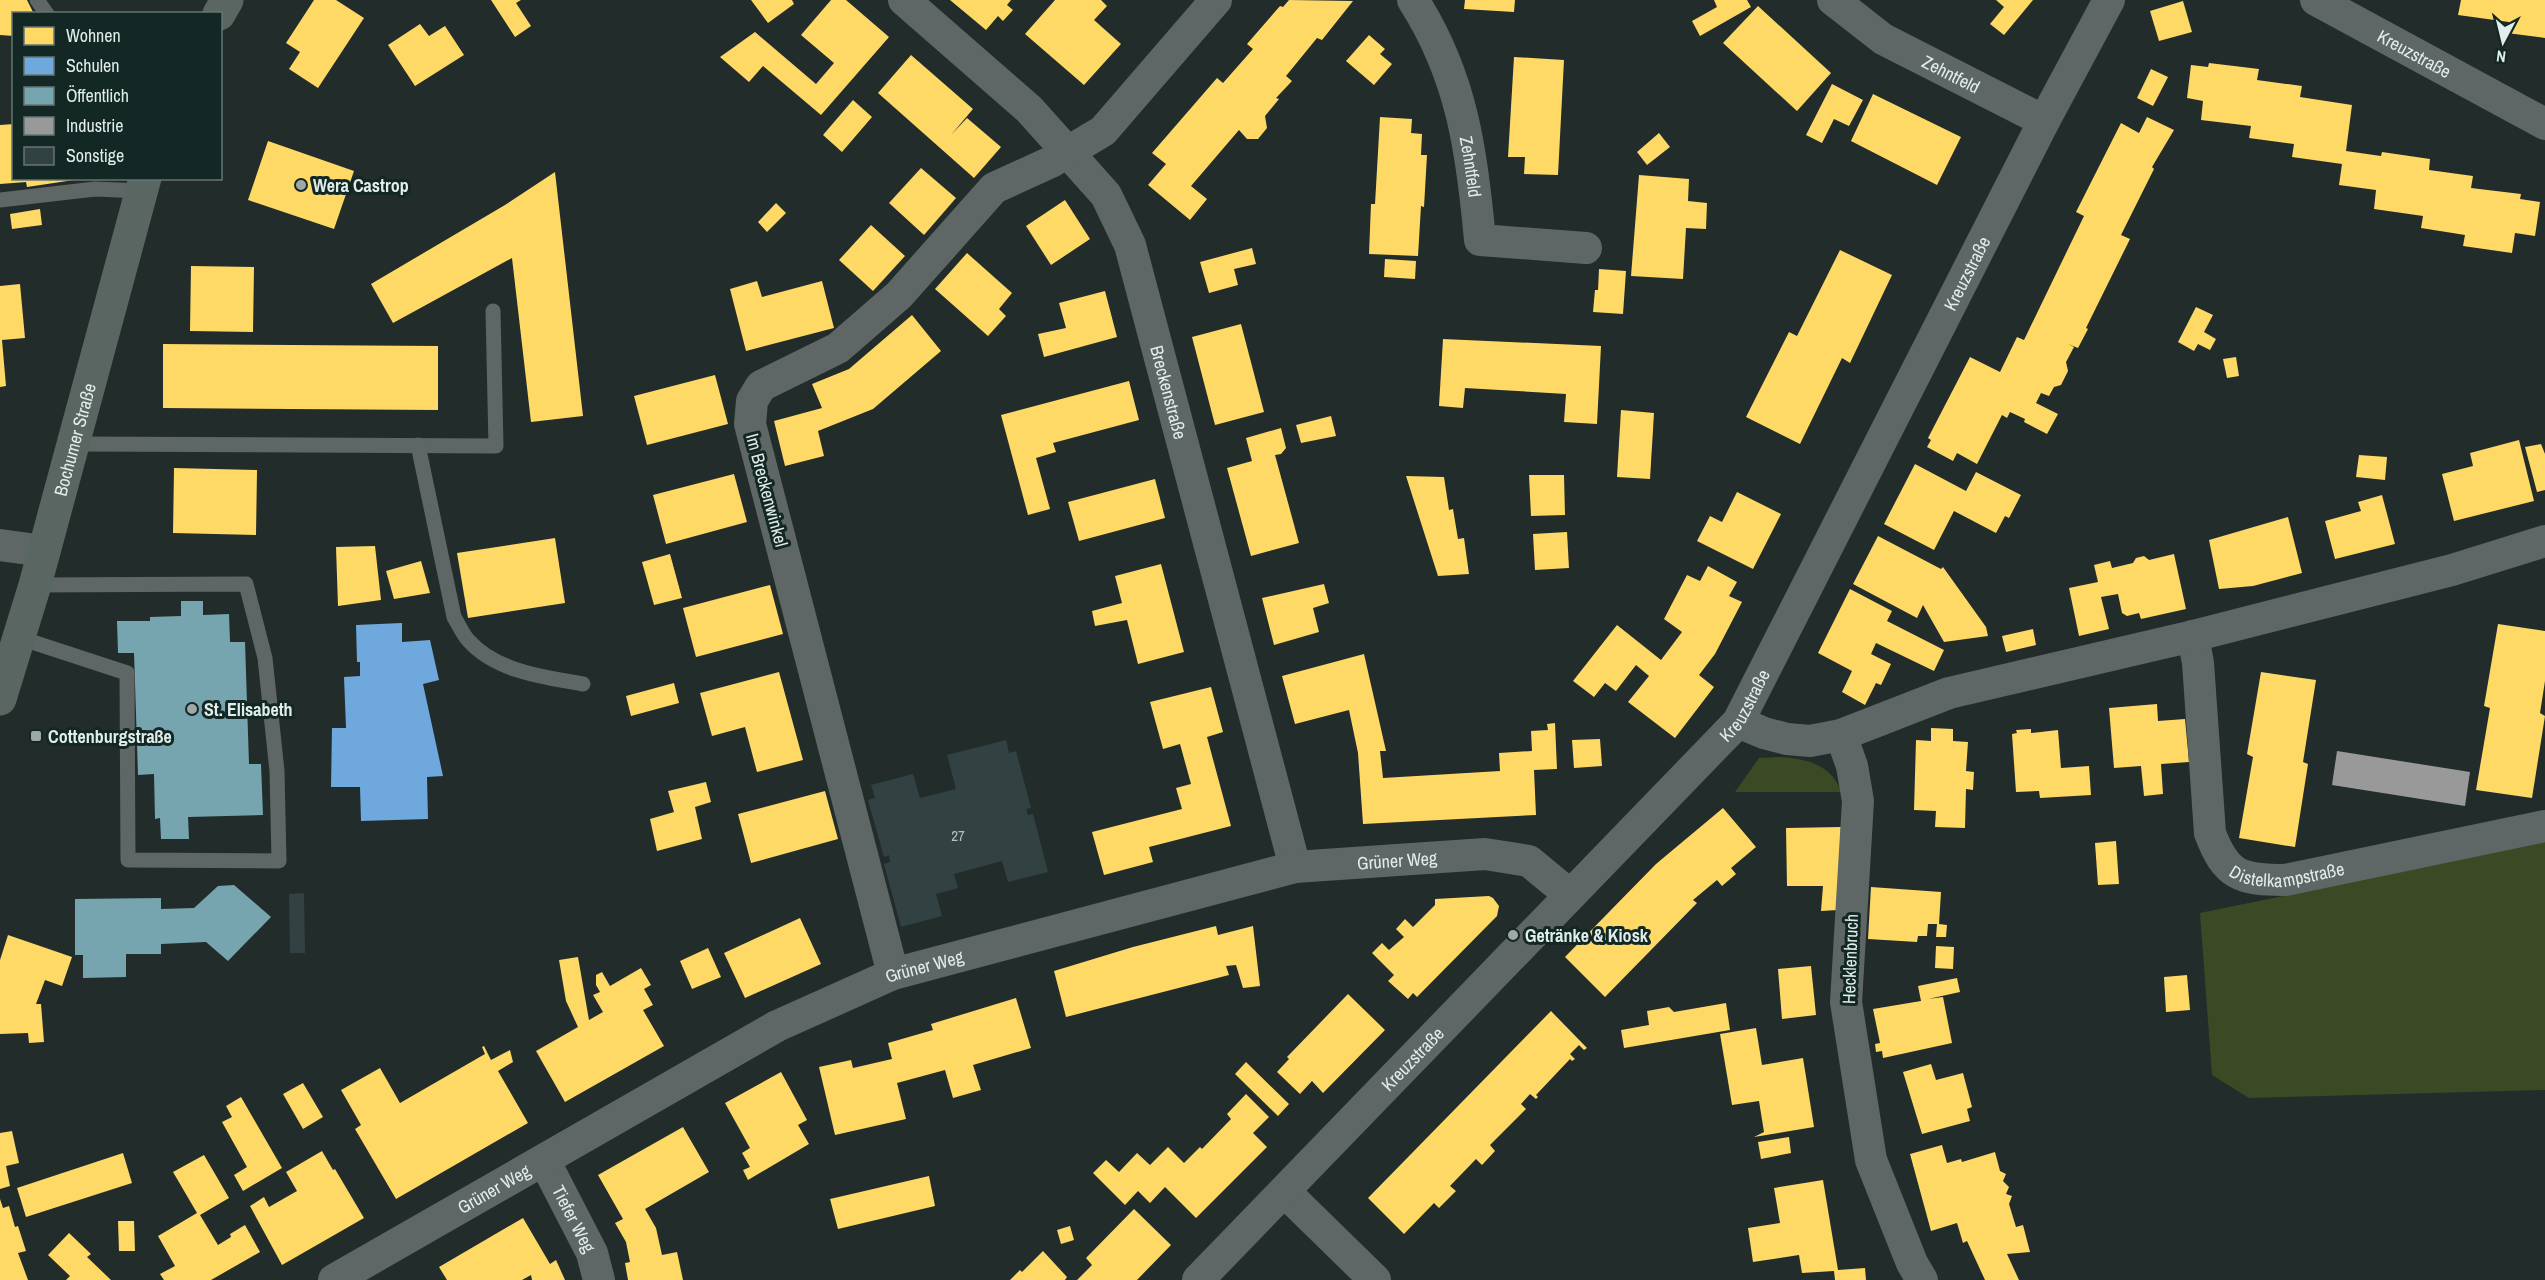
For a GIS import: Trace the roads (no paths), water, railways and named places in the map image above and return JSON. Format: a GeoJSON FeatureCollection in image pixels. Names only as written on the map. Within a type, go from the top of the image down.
{"type":"FeatureCollection","features":[{"type":"Feature","properties":{"kind":"main road","name":"Bochumer Straße"},"geometry":{"type":"LineString","coordinates":[[0,699],[35,585],[143,185]]}},
{"type":"Feature","properties":{"kind":"street","name":"Breckenstraße"},"geometry":{"type":"LineString","coordinates":[[903,0],[1029,109],[1106,195],[1130,245],[1295,867]]}},
{"type":"Feature","properties":{"kind":"street"},"geometry":{"type":"LineString","coordinates":[[1068,152],[1102,131],[1216,0]]}},
{"type":"Feature","properties":{"kind":"street","name":"Zehntfeld"},"geometry":{"type":"LineString","coordinates":[[1413,0],[1443,55],[1457,95],[1473,164],[1480,240],[1586,248]]}},
{"type":"Feature","properties":{"kind":"street","name":"Zehntfeld"},"geometry":{"type":"LineString","coordinates":[[1833,0],[1883,39],[2044,121]]}},
{"type":"Feature","properties":{"kind":"street","name":"Kreuzstraße"},"geometry":{"type":"LineString","coordinates":[[1198,1280],[1738,722],[2044,121],[2109,0]]}},
{"type":"Feature","properties":{"kind":"street","name":"Kreuzstraße"},"geometry":{"type":"LineString","coordinates":[[2316,0],[2545,124]]}},
{"type":"Feature","properties":{"kind":"street","name":"Im Breckenwinkel"},"geometry":{"type":"LineString","coordinates":[[893,974],[750,424],[749,412],[752,401],[762,386],[838,348],[899,295],[994,188],[1068,152]]}},
{"type":"Feature","properties":{"kind":"street"},"geometry":{"type":"LineString","coordinates":[[1738,722],[1764,733],[1787,739],[1810,741],[1841,735],[1949,693],[2193,636],[2452,570],[2545,541]]}},
{"type":"Feature","properties":{"kind":"street"},"geometry":{"type":"LineString","coordinates":[[0,546],[44,551]]}},
{"type":"Feature","properties":{"kind":"street","name":"Distelkampstraße"},"geometry":{"type":"LineString","coordinates":[[2193,636],[2198,663],[2210,833],[2219,857],[2237,874],[2259,880],[2285,880],[2545,826]]}},
{"type":"Feature","properties":{"kind":"street","name":"Hecklenbruch"},"geometry":{"type":"LineString","coordinates":[[1841,735],[1852,766],[1858,801],[1846,1002],[1871,1160],[1912,1263],[1922,1280]]}},
{"type":"Feature","properties":{"kind":"street","name":"Grüner Weg"},"geometry":{"type":"LineString","coordinates":[[334,1280],[777,1026],[893,974],[1295,867],[1485,854],[1529,861],[1570,895]]}},
{"type":"Feature","properties":{"kind":"street","name":"Tiefer Weg"},"geometry":{"type":"LineString","coordinates":[[544,1160],[592,1253],[598,1280]]}},
{"type":"Feature","properties":{"kind":"street"},"geometry":{"type":"LineString","coordinates":[[1285,1192],[1375,1280]]}},
{"type":"Feature","properties":{"kind":"lane"},"geometry":{"type":"LineString","coordinates":[[0,200],[143,185]]}},
{"type":"Feature","properties":{"kind":"lane"},"geometry":{"type":"LineString","coordinates":[[74,444],[496,446],[493,311]]}},
{"type":"Feature","properties":{"kind":"lane"},"geometry":{"type":"LineString","coordinates":[[418,445],[454,617],[470,642],[499,663],[540,677],[584,684]]}},
{"type":"Feature","properties":{"kind":"lane"},"geometry":{"type":"LineString","coordinates":[[20,638],[126,673],[128,860],[279,861],[277,771],[265,658],[246,584],[35,585]]}},
{"type":"Feature","properties":{"kind":"place","name":"Wera Castrop"},"geometry":{"type":"Point","coordinates":[301,185]}},
{"type":"Feature","properties":{"kind":"place","name":"St. Elisabeth"},"geometry":{"type":"Point","coordinates":[192,709]}},
{"type":"Feature","properties":{"kind":"place","name":"Cottenburgstraße"},"geometry":{"type":"Point","coordinates":[36,736]}},
{"type":"Feature","properties":{"kind":"place","name":"Getränke & Kiosk"},"geometry":{"type":"Point","coordinates":[1513,935]}}]}
